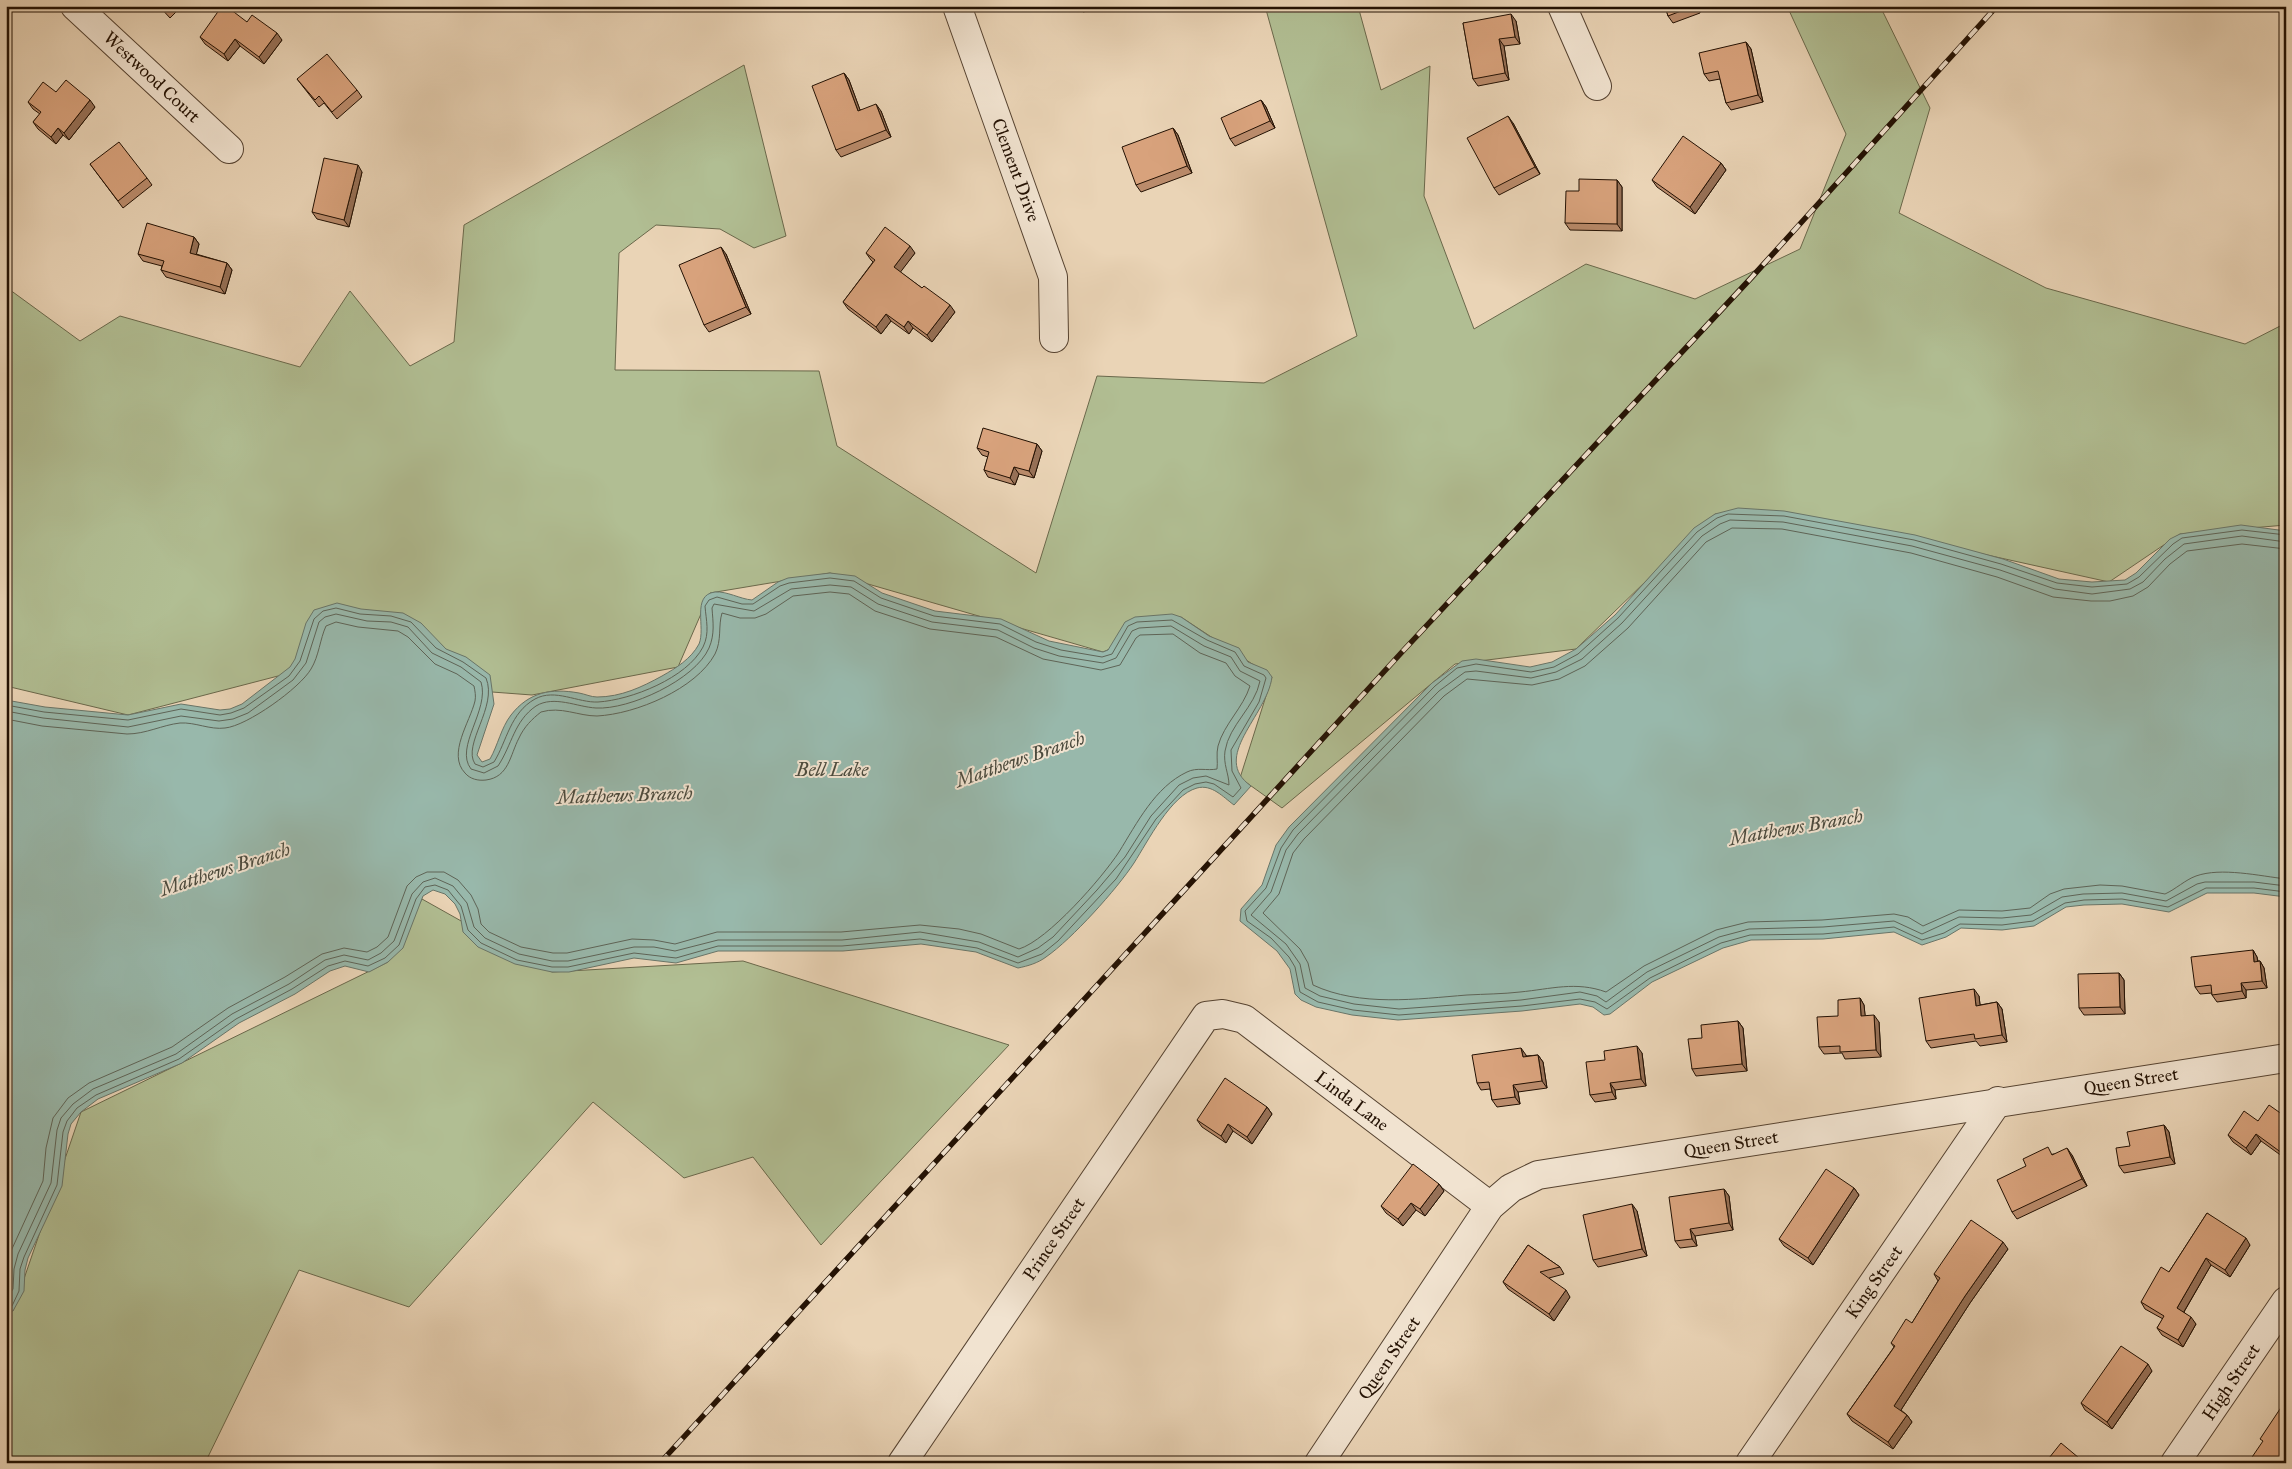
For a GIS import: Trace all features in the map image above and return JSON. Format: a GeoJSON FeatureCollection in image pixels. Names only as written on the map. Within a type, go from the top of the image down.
{"type":"FeatureCollection","features":[{"type":"Feature","properties":{"kind":"street","name":"Westwood Court"},"geometry":{"type":"LineString","coordinates":[[76,6],[229,148]]}},
{"type":"Feature","properties":{"kind":"street","name":"Clement Drive"},"geometry":{"type":"LineString","coordinates":[[957,6],[1053,277],[1054,338]]}},
{"type":"Feature","properties":{"kind":"street"},"geometry":{"type":"LineString","coordinates":[[1562,6],[1597,86]]}},
{"type":"Feature","properties":{"kind":"street","name":"Linda Lane"},"geometry":{"type":"LineString","coordinates":[[1206,1016],[1223,1014],[1244,1019],[1490,1206]]}},
{"type":"Feature","properties":{"kind":"street","name":"Prince Street"},"geometry":{"type":"LineString","coordinates":[[902,1463],[1206,1016]]}},
{"type":"Feature","properties":{"kind":"street","name":"Queen Street"},"geometry":{"type":"LineString","coordinates":[[1319,1463],[1490,1206],[1511,1188],[1538,1175],[1998,1101],[2286,1058]]}},
{"type":"Feature","properties":{"kind":"street","name":"King Street"},"geometry":{"type":"LineString","coordinates":[[1750,1463],[1998,1101]]}},
{"type":"Feature","properties":{"kind":"street","name":"High Street"},"geometry":{"type":"LineString","coordinates":[[2175,1463],[2286,1301]]}},
{"type":"Feature","properties":{"kind":"green space"},"geometry":{"type":"Polygon","coordinates":[[[1265,6],[1358,6],[1381,90],[1430,66],[1424,196],[1474,329],[1586,264],[1695,299],[1800,249],[1846,134],[1787,6],[1880,6],[1930,108],[1899,213],[2046,288],[2245,344],[2286,323],[2286,525],[2180,534],[2109,582],[1829,520],[1715,514],[1576,649],[1455,664],[1282,808],[1240,778],[1272,677],[1181,617],[1103,652],[830,573],[710,593],[678,667],[532,695],[278,676],[128,715],[6,686],[6,287],[80,341],[120,316],[300,367],[350,291],[410,366],[454,342],[464,225],[744,65],[786,236],[754,248],[720,229],[656,225],[619,253],[615,370],[819,371],[837,446],[1036,573],[1097,376],[1264,383],[1357,336],[1265,6]]]}},
{"type":"Feature","properties":{"kind":"green space"},"geometry":{"type":"Polygon","coordinates":[[[422,899],[552,972],[743,961],[1009,1045],[821,1245],[753,1157],[684,1178],[593,1102],[409,1307],[299,1270],[205,1463],[6,1463],[6,1306],[13,1311],[81,1112],[388,962],[422,899]]]}},
{"type":"Feature","properties":{"kind":"water","name":"Matthews Branch"},"geometry":{"type":"Polygon","coordinates":[[[1738,508],[1784,511],[1915,535],[2003,559],[2059,579],[2092,582],[2125,580],[2136,573],[2170,539],[2180,534],[2241,525],[2286,531],[2286,897],[2254,893],[2207,893],[2169,912],[2122,904],[2066,907],[2034,926],[2002,930],[1961,928],[1946,937],[1922,945],[1894,932],[1823,939],[1751,940],[1723,948],[1652,982],[1610,1014],[1604,1015],[1593,1007],[1580,1004],[1522,1011],[1398,1020],[1352,1015],[1316,1007],[1301,1000],[1295,994],[1290,969],[1277,951],[1240,921],[1241,909],[1262,885],[1276,845],[1289,827],[1432,683],[1462,661],[1476,659],[1530,667],[1552,662],[1576,649],[1615,615],[1694,528],[1715,514],[1738,508]]]}},
{"type":"Feature","properties":{"kind":"water","name":"Bell Lake"},"geometry":{"type":"Polygon","coordinates":[[[830,573],[855,576],[882,593],[935,611],[1001,619],[1049,641],[1103,652],[1108,650],[1125,622],[1135,617],[1172,614],[1181,617],[1209,636],[1239,648],[1248,662],[1267,670],[1272,677],[1268,692],[1238,749],[1236,762],[1240,775],[1251,786],[1234,805],[1217,792],[1208,788],[1202,787],[1187,792],[1169,809],[1126,874],[1081,926],[1057,949],[1043,959],[1018,968],[976,952],[921,944],[843,951],[718,951],[676,963],[634,958],[569,972],[552,972],[515,964],[478,947],[463,932],[460,914],[455,904],[445,894],[433,890],[423,896],[403,948],[388,962],[369,972],[345,966],[330,971],[295,994],[239,1023],[182,1063],[98,1099],[81,1112],[71,1124],[68,1134],[62,1186],[28,1258],[25,1270],[24,1291],[13,1311],[6,1311],[6,700],[45,707],[128,715],[181,704],[220,710],[230,709],[242,704],[290,667],[295,659],[306,623],[314,610],[337,603],[361,609],[403,613],[421,623],[446,649],[466,657],[490,675],[494,704],[477,755],[482,762],[490,759],[511,715],[525,701],[533,697],[559,691],[606,697],[631,691],[647,684],[683,663],[699,644],[701,637],[701,606],[703,599],[708,594],[720,592],[752,600],[778,582],[788,578],[830,573]]]}},
{"type":"Feature","properties":{"kind":"building"},"geometry":{"type":"Polygon","coordinates":[[[161,6],[170,6],[165,11],[161,6]]]}},
{"type":"Feature","properties":{"kind":"building"},"geometry":{"type":"Polygon","coordinates":[[[222,6],[226,6],[247,22],[252,15],[277,33],[259,57],[235,39],[224,54],[200,37],[222,6]]]}},
{"type":"Feature","properties":{"kind":"building"},"geometry":{"type":"Polygon","coordinates":[[[1665,6],[1694,6],[1668,16],[1665,6]]]}},
{"type":"Feature","properties":{"kind":"building"},"geometry":{"type":"Polygon","coordinates":[[[1511,14],[1515,37],[1499,39],[1505,73],[1473,79],[1463,23],[1511,14]]]}},
{"type":"Feature","properties":{"kind":"building"},"geometry":{"type":"Polygon","coordinates":[[[1746,42],[1758,95],[1726,103],[1718,71],[1704,74],[1699,53],[1746,42]]]}},
{"type":"Feature","properties":{"kind":"building"},"geometry":{"type":"Polygon","coordinates":[[[327,54],[357,90],[332,112],[319,96],[315,100],[297,79],[327,54]]]}},
{"type":"Feature","properties":{"kind":"building"},"geometry":{"type":"Polygon","coordinates":[[[844,73],[858,111],[876,104],[886,130],[836,150],[812,86],[844,73]]]}},
{"type":"Feature","properties":{"kind":"building"},"geometry":{"type":"Polygon","coordinates":[[[66,80],[90,100],[64,133],[58,128],[51,137],[33,122],[41,112],[28,102],[43,82],[56,92],[66,80]]]}},
{"type":"Feature","properties":{"kind":"building"},"geometry":{"type":"Polygon","coordinates":[[[1261,100],[1270,121],[1230,139],[1221,118],[1261,100]]]}},
{"type":"Feature","properties":{"kind":"building"},"geometry":{"type":"Polygon","coordinates":[[[1508,116],[1535,167],[1494,188],[1467,138],[1508,116]]]}},
{"type":"Feature","properties":{"kind":"building"},"geometry":{"type":"Polygon","coordinates":[[[1173,128],[1187,166],[1136,185],[1122,147],[1173,128]]]}},
{"type":"Feature","properties":{"kind":"building"},"geometry":{"type":"Polygon","coordinates":[[[1683,136],[1721,163],[1690,207],[1652,180],[1683,136]]]}},
{"type":"Feature","properties":{"kind":"building"},"geometry":{"type":"Polygon","coordinates":[[[119,142],[147,178],[118,201],[90,164],[119,142]]]}},
{"type":"Feature","properties":{"kind":"building"},"geometry":{"type":"Polygon","coordinates":[[[324,158],[358,165],[344,220],[312,212],[324,158]]]}},
{"type":"Feature","properties":{"kind":"building"},"geometry":{"type":"Polygon","coordinates":[[[1579,179],[1617,180],[1617,224],[1565,223],[1566,191],[1579,191],[1579,179]]]}},
{"type":"Feature","properties":{"kind":"building"},"geometry":{"type":"Polygon","coordinates":[[[147,223],[194,237],[190,253],[227,263],[220,287],[161,270],[164,261],[138,254],[147,223]]]}},
{"type":"Feature","properties":{"kind":"building"},"geometry":{"type":"Polygon","coordinates":[[[885,227],[910,246],[894,267],[922,288],[924,286],[950,305],[927,335],[908,321],[904,327],[886,314],[876,327],[843,302],[875,260],[866,253],[885,227]]]}},
{"type":"Feature","properties":{"kind":"building"},"geometry":{"type":"Polygon","coordinates":[[[721,247],[746,307],[704,325],[679,265],[721,247]]]}},
{"type":"Feature","properties":{"kind":"building"},"geometry":{"type":"Polygon","coordinates":[[[983,428],[1037,444],[1029,471],[1014,467],[1010,478],[984,470],[989,452],[977,448],[983,428]]]}},
{"type":"Feature","properties":{"kind":"building"},"geometry":{"type":"Polygon","coordinates":[[[2253,950],[2254,962],[2260,961],[2262,981],[2241,983],[2242,991],[2212,995],[2211,985],[2195,987],[2191,957],[2253,950]]]}},
{"type":"Feature","properties":{"kind":"building"},"geometry":{"type":"Polygon","coordinates":[[[2119,973],[2120,1007],[2079,1008],[2078,974],[2119,973]]]}},
{"type":"Feature","properties":{"kind":"building"},"geometry":{"type":"Polygon","coordinates":[[[1974,989],[1976,1006],[1997,1002],[2002,1035],[1975,1039],[1974,1034],[1926,1041],[1919,998],[1974,989]]]}},
{"type":"Feature","properties":{"kind":"building"},"geometry":{"type":"Polygon","coordinates":[[[1860,998],[1861,1016],[1874,1015],[1876,1050],[1840,1052],[1840,1046],[1819,1047],[1817,1017],[1838,1016],[1838,1000],[1860,998]]]}},
{"type":"Feature","properties":{"kind":"building"},"geometry":{"type":"Polygon","coordinates":[[[1738,1021],[1742,1064],[1692,1069],[1688,1039],[1702,1038],[1701,1025],[1738,1021]]]}},
{"type":"Feature","properties":{"kind":"building"},"geometry":{"type":"Polygon","coordinates":[[[1637,1046],[1641,1079],[1610,1083],[1612,1092],[1590,1095],[1586,1062],[1605,1060],[1604,1051],[1637,1046]]]}},
{"type":"Feature","properties":{"kind":"building"},"geometry":{"type":"Polygon","coordinates":[[[1521,1048],[1523,1057],[1538,1055],[1542,1081],[1513,1085],[1515,1097],[1492,1100],[1489,1082],[1477,1083],[1472,1055],[1521,1048]]]}},
{"type":"Feature","properties":{"kind":"building"},"geometry":{"type":"Polygon","coordinates":[[[1225,1078],[1267,1107],[1247,1137],[1228,1124],[1221,1136],[1197,1120],[1225,1078]]]}},
{"type":"Feature","properties":{"kind":"building"},"geometry":{"type":"Polygon","coordinates":[[[2269,1105],[2286,1117],[2286,1156],[2256,1134],[2246,1148],[2228,1135],[2244,1111],[2258,1121],[2269,1105]]]}},
{"type":"Feature","properties":{"kind":"building"},"geometry":{"type":"Polygon","coordinates":[[[2164,1125],[2170,1157],[2119,1166],[2116,1148],[2130,1146],[2127,1132],[2164,1125]]]}},
{"type":"Feature","properties":{"kind":"building"},"geometry":{"type":"Polygon","coordinates":[[[2048,1147],[2052,1155],[2067,1148],[2082,1179],[2012,1212],[1997,1180],[2026,1166],[2023,1159],[2048,1147]]]}},
{"type":"Feature","properties":{"kind":"building"},"geometry":{"type":"Polygon","coordinates":[[[1413,1164],[1439,1184],[1420,1209],[1411,1203],[1398,1219],[1381,1206],[1413,1164]]]}},
{"type":"Feature","properties":{"kind":"building"},"geometry":{"type":"Polygon","coordinates":[[[1826,1169],[1854,1188],[1808,1258],[1779,1239],[1826,1169]]]}},
{"type":"Feature","properties":{"kind":"building"},"geometry":{"type":"Polygon","coordinates":[[[1724,1189],[1729,1223],[1690,1229],[1692,1239],[1675,1241],[1669,1197],[1724,1189]]]}},
{"type":"Feature","properties":{"kind":"building"},"geometry":{"type":"Polygon","coordinates":[[[1632,1204],[1642,1249],[1593,1260],[1583,1215],[1632,1204]]]}},
{"type":"Feature","properties":{"kind":"building"},"geometry":{"type":"Polygon","coordinates":[[[2207,1213],[2246,1238],[2225,1270],[2206,1258],[2177,1308],[2191,1317],[2178,1340],[2157,1328],[2164,1316],[2141,1302],[2161,1267],[2169,1272],[2207,1213]]]}},
{"type":"Feature","properties":{"kind":"building"},"geometry":{"type":"Polygon","coordinates":[[[1971,1220],[2003,1242],[1965,1296],[1894,1406],[1907,1415],[1888,1442],[1847,1414],[1895,1346],[1891,1343],[1906,1319],[1912,1323],[1940,1278],[1934,1274],[1971,1220]]]}},
{"type":"Feature","properties":{"kind":"building"},"geometry":{"type":"Polygon","coordinates":[[[1528,1245],[1560,1267],[1540,1272],[1566,1290],[1549,1314],[1503,1282],[1528,1245]]]}},
{"type":"Feature","properties":{"kind":"building"},"geometry":{"type":"Polygon","coordinates":[[[2121,1346],[2148,1364],[2107,1422],[2081,1403],[2121,1346]]]}},
{"type":"Feature","properties":{"kind":"building"},"geometry":{"type":"Polygon","coordinates":[[[2286,1400],[2286,1463],[2248,1463],[2263,1441],[2260,1439],[2286,1400]]]}},
{"type":"Feature","properties":{"kind":"building"},"geometry":{"type":"Polygon","coordinates":[[[2061,1443],[2085,1463],[2045,1463],[2061,1443]]]}},
{"type":"Feature","properties":{"kind":"railway"},"geometry":{"type":"LineString","coordinates":[[660,1463],[1402,652],[1752,277],[1997,6]]}}]}
